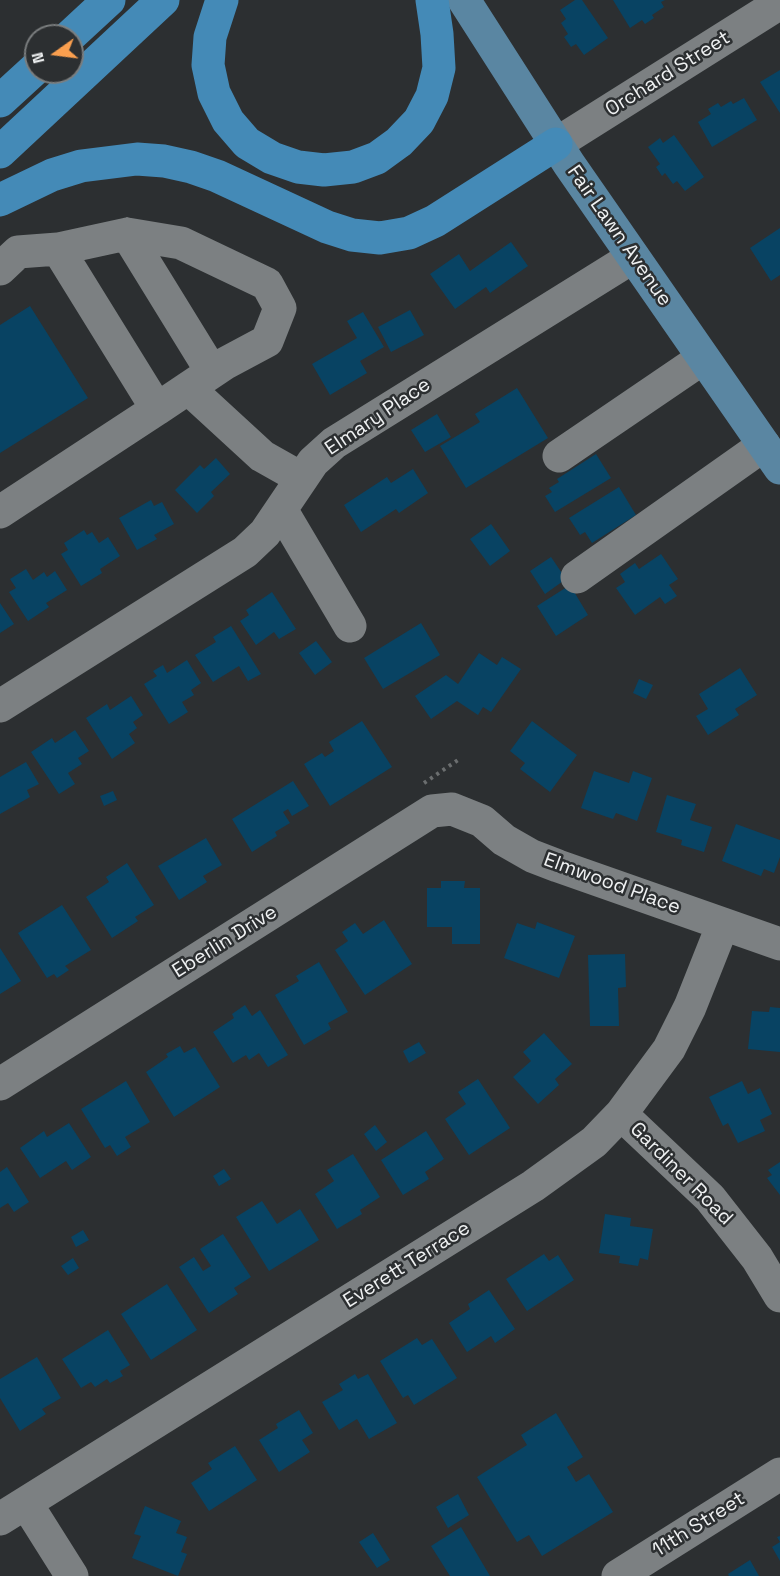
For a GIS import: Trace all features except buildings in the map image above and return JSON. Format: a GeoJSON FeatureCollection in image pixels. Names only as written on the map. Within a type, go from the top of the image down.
{"type":"FeatureCollection","features":[{"type":"Feature","properties":{"kind":"highway"},"geometry":{"type":"LineString","coordinates":[[83,24],[109,0]]}},
{"type":"Feature","properties":{"kind":"highway"},"geometry":{"type":"LineString","coordinates":[[0,152],[163,0]]}},
{"type":"Feature","properties":{"kind":"highway"},"geometry":{"type":"LineString","coordinates":[[222,0],[210,37],[208,64],[214,93],[228,121],[247,143],[272,158],[298,167],[324,170],[353,167],[377,158],[399,142],[419,121],[432,96],[439,68],[432,0]]}},
{"type":"Feature","properties":{"kind":"highway"},"geometry":{"type":"LineString","coordinates":[[0,101],[24,79]]}},
{"type":"Feature","properties":{"kind":"highway"},"geometry":{"type":"LineString","coordinates":[[0,200],[52,175],[81,166],[137,159],[164,161],[218,176],[327,227],[352,235],[380,238],[409,233],[435,221],[556,144]]}},
{"type":"Feature","properties":{"kind":"main road","name":"Fair Lawn Avenue"},"geometry":{"type":"LineString","coordinates":[[471,2],[556,144],[772,457]]}},
{"type":"Feature","properties":{"kind":"street","name":"Orchard Street"},"geometry":{"type":"LineString","coordinates":[[556,144],[780,3]]}},
{"type":"Feature","properties":{"kind":"street"},"geometry":{"type":"LineString","coordinates":[[127,234],[200,380],[262,456],[301,478]]}},
{"type":"Feature","properties":{"kind":"street"},"geometry":{"type":"LineString","coordinates":[[0,269],[18,252],[58,249],[127,234],[181,243],[267,284],[280,308],[267,341],[200,380],[0,512]]}},
{"type":"Feature","properties":{"kind":"street"},"geometry":{"type":"LineString","coordinates":[[58,249],[157,409]]}},
{"type":"Feature","properties":{"kind":"street","name":"Elmary Place"},"geometry":{"type":"LineString","coordinates":[[0,706],[231,562],[265,533],[313,462],[334,443],[633,257]]}},
{"type":"Feature","properties":{"kind":"street"},"geometry":{"type":"LineString","coordinates":[[559,456],[703,358]]}},
{"type":"Feature","properties":{"kind":"street"},"geometry":{"type":"LineString","coordinates":[[577,577],[772,457]]}},
{"type":"Feature","properties":{"kind":"street"},"geometry":{"type":"LineString","coordinates":[[282,511],[350,626]]}},
{"type":"Feature","properties":{"kind":"street","name":"Elmwood Place"},"geometry":{"type":"LineString","coordinates":[[452,809],[482,820],[504,840],[532,856],[780,944]]}},
{"type":"Feature","properties":{"kind":"street","name":"Eberlin Drive"},"geometry":{"type":"LineString","coordinates":[[0,1084],[432,811],[452,809]]}},
{"type":"Feature","properties":{"kind":"street","name":"Everett Terrace"},"geometry":{"type":"LineString","coordinates":[[13,1511],[533,1186],[594,1142],[621,1114],[669,1049],[690,1007],[723,924]]}},
{"type":"Feature","properties":{"kind":"street","name":"Gardiner Road"},"geometry":{"type":"LineString","coordinates":[[621,1114],[710,1198],[757,1258],[780,1296]]}},
{"type":"Feature","properties":{"kind":"street","name":"11th Street"},"geometry":{"type":"LineString","coordinates":[[618,1576],[780,1474]]}},
{"type":"Feature","properties":{"kind":"street"},"geometry":{"type":"LineString","coordinates":[[13,1511],[72,1576]]}},
{"type":"Feature","properties":{"kind":"path"},"geometry":{"type":"LineString","coordinates":[[423,789],[422,784],[458,760]]}}]}
